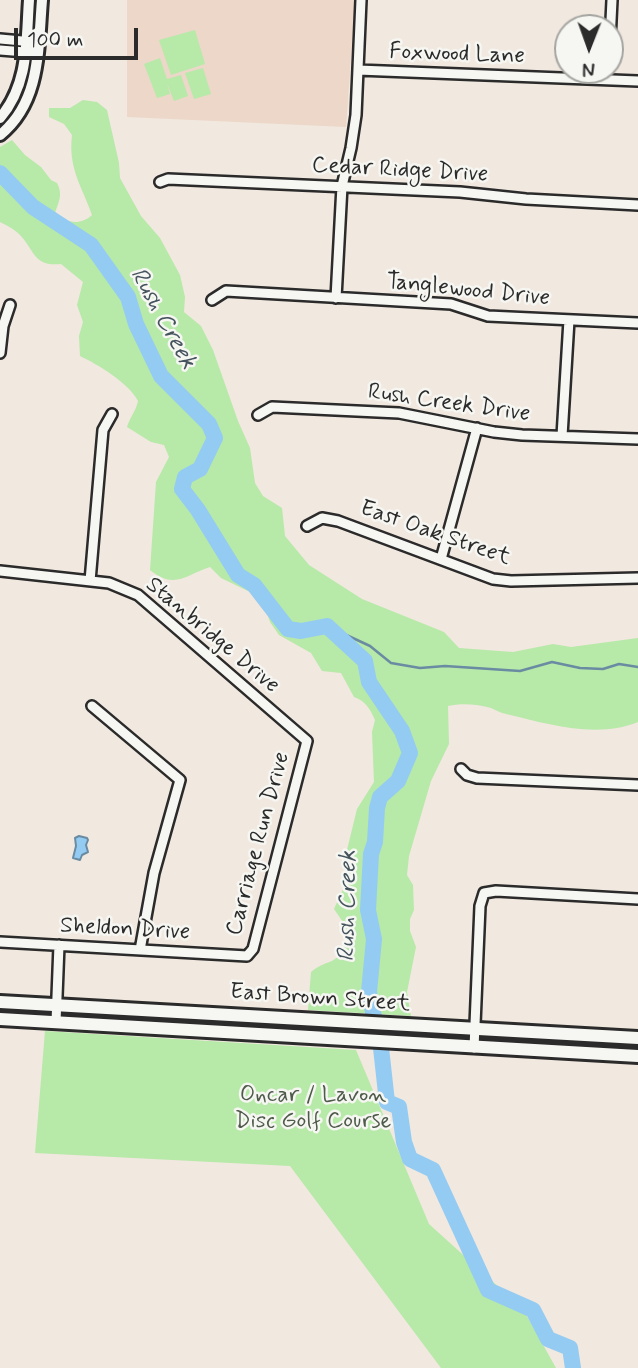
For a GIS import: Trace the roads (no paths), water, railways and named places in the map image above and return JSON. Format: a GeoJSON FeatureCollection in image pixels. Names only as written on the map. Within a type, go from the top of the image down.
{"type":"FeatureCollection","features":[{"type":"Feature","properties":{"kind":"main road","name":"East Brown Street"},"geometry":{"type":"LineString","coordinates":[[0,1002],[638,1038]]}},
{"type":"Feature","properties":{"kind":"main road","name":"East Brown Street"},"geometry":{"type":"LineString","coordinates":[[0,1019],[638,1056]]}},
{"type":"Feature","properties":{"kind":"main road"},"geometry":{"type":"LineString","coordinates":[[599,1036],[599,1054]]}},
{"type":"Feature","properties":{"kind":"street"},"geometry":{"type":"LineString","coordinates":[[0,118],[16,94],[23,77],[29,0]]}},
{"type":"Feature","properties":{"kind":"street"},"geometry":{"type":"LineString","coordinates":[[0,135],[18,116],[36,77],[42,0]]}},
{"type":"Feature","properties":{"kind":"street"},"geometry":{"type":"LineString","coordinates":[[336,298],[342,187],[351,148],[361,0]]}},
{"type":"Feature","properties":{"kind":"street"},"geometry":{"type":"LineString","coordinates":[[0,39],[26,47]]}},
{"type":"Feature","properties":{"kind":"street"},"geometry":{"type":"LineString","coordinates":[[0,50],[38,47]]}},
{"type":"Feature","properties":{"kind":"street","name":"Foxwood Lane"},"geometry":{"type":"LineString","coordinates":[[358,70],[554,74]]}},
{"type":"Feature","properties":{"kind":"street","name":"Cedar Ridge Drive"},"geometry":{"type":"LineString","coordinates":[[160,182],[168,179],[460,192],[526,199],[638,205]]}},
{"type":"Feature","properties":{"kind":"street","name":"Tanglewood Drive"},"geometry":{"type":"LineString","coordinates":[[212,300],[226,291],[451,304],[488,316],[638,323]]}},
{"type":"Feature","properties":{"kind":"street"},"geometry":{"type":"LineString","coordinates":[[0,354],[3,326],[10,305]]}},
{"type":"Feature","properties":{"kind":"street"},"geometry":{"type":"LineString","coordinates":[[562,436],[569,320]]}},
{"type":"Feature","properties":{"kind":"street","name":"Rush Creek Drive"},"geometry":{"type":"LineString","coordinates":[[258,415],[272,407],[399,413],[522,435],[638,439]]}},
{"type":"Feature","properties":{"kind":"street"},"geometry":{"type":"LineString","coordinates":[[90,581],[103,430],[112,414]]}},
{"type":"Feature","properties":{"kind":"street"},"geometry":{"type":"LineString","coordinates":[[441,559],[477,428]]}},
{"type":"Feature","properties":{"kind":"street","name":"East Oak Street"},"geometry":{"type":"LineString","coordinates":[[307,526],[321,518],[338,521],[493,579],[511,582],[638,578]]}},
{"type":"Feature","properties":{"kind":"street","name":"Stanbridge Drive"},"geometry":{"type":"LineString","coordinates":[[0,571],[109,583],[138,595],[307,741]]}},
{"type":"Feature","properties":{"kind":"street"},"geometry":{"type":"LineString","coordinates":[[92,706],[180,780],[154,873],[140,950]]}},
{"type":"Feature","properties":{"kind":"street","name":"Carriage Run Drive"},"geometry":{"type":"LineString","coordinates":[[247,956],[253,948],[307,741]]}},
{"type":"Feature","properties":{"kind":"street"},"geometry":{"type":"LineString","coordinates":[[461,769],[467,775],[477,778],[638,785]]}},
{"type":"Feature","properties":{"kind":"street"},"geometry":{"type":"LineString","coordinates":[[474,1048],[480,906],[484,893],[496,891],[638,899]]}},
{"type":"Feature","properties":{"kind":"street","name":"Sheldon Drive"},"geometry":{"type":"LineString","coordinates":[[0,942],[247,956]]}},
{"type":"Feature","properties":{"kind":"street"},"geometry":{"type":"LineString","coordinates":[[56,1022],[59,945]]}},
{"type":"Feature","properties":{"kind":"water"},"geometry":{"type":"Polygon","coordinates":[[[79,836],[88,840],[88,852],[82,855],[80,860],[73,858],[75,838],[79,836]]]}},
{"type":"Feature","properties":{"kind":"waterway","name":"Rush Creek"},"geometry":{"type":"LineString","coordinates":[[0,173],[33,207],[91,245],[128,297],[136,324],[161,376],[209,424],[215,438],[200,469],[185,477],[182,489],[238,575],[254,585],[288,629],[301,631],[327,626],[365,661],[369,682],[402,731],[410,753],[398,781],[380,797],[371,854],[368,910],[374,939],[369,992],[374,1017]]}},
{"type":"Feature","properties":{"kind":"waterway"},"geometry":{"type":"LineString","coordinates":[[327,626],[370,646],[391,663],[420,668],[445,666],[520,671],[552,662],[580,668],[603,669],[619,664],[638,667]]}},
{"type":"Feature","properties":{"kind":"waterway","name":"Rush Creek"},"geometry":{"type":"LineString","coordinates":[[381,1048],[387,1102],[399,1107],[404,1142],[410,1159],[433,1170],[488,1290],[533,1310],[548,1339],[570,1348],[573,1368]]}},
{"type":"Feature","properties":{"kind":"park label","name":"Oncar / Lavon Disc Golf Course"},"geometry":{"type":"Point","coordinates":[313,1109]}}]}
